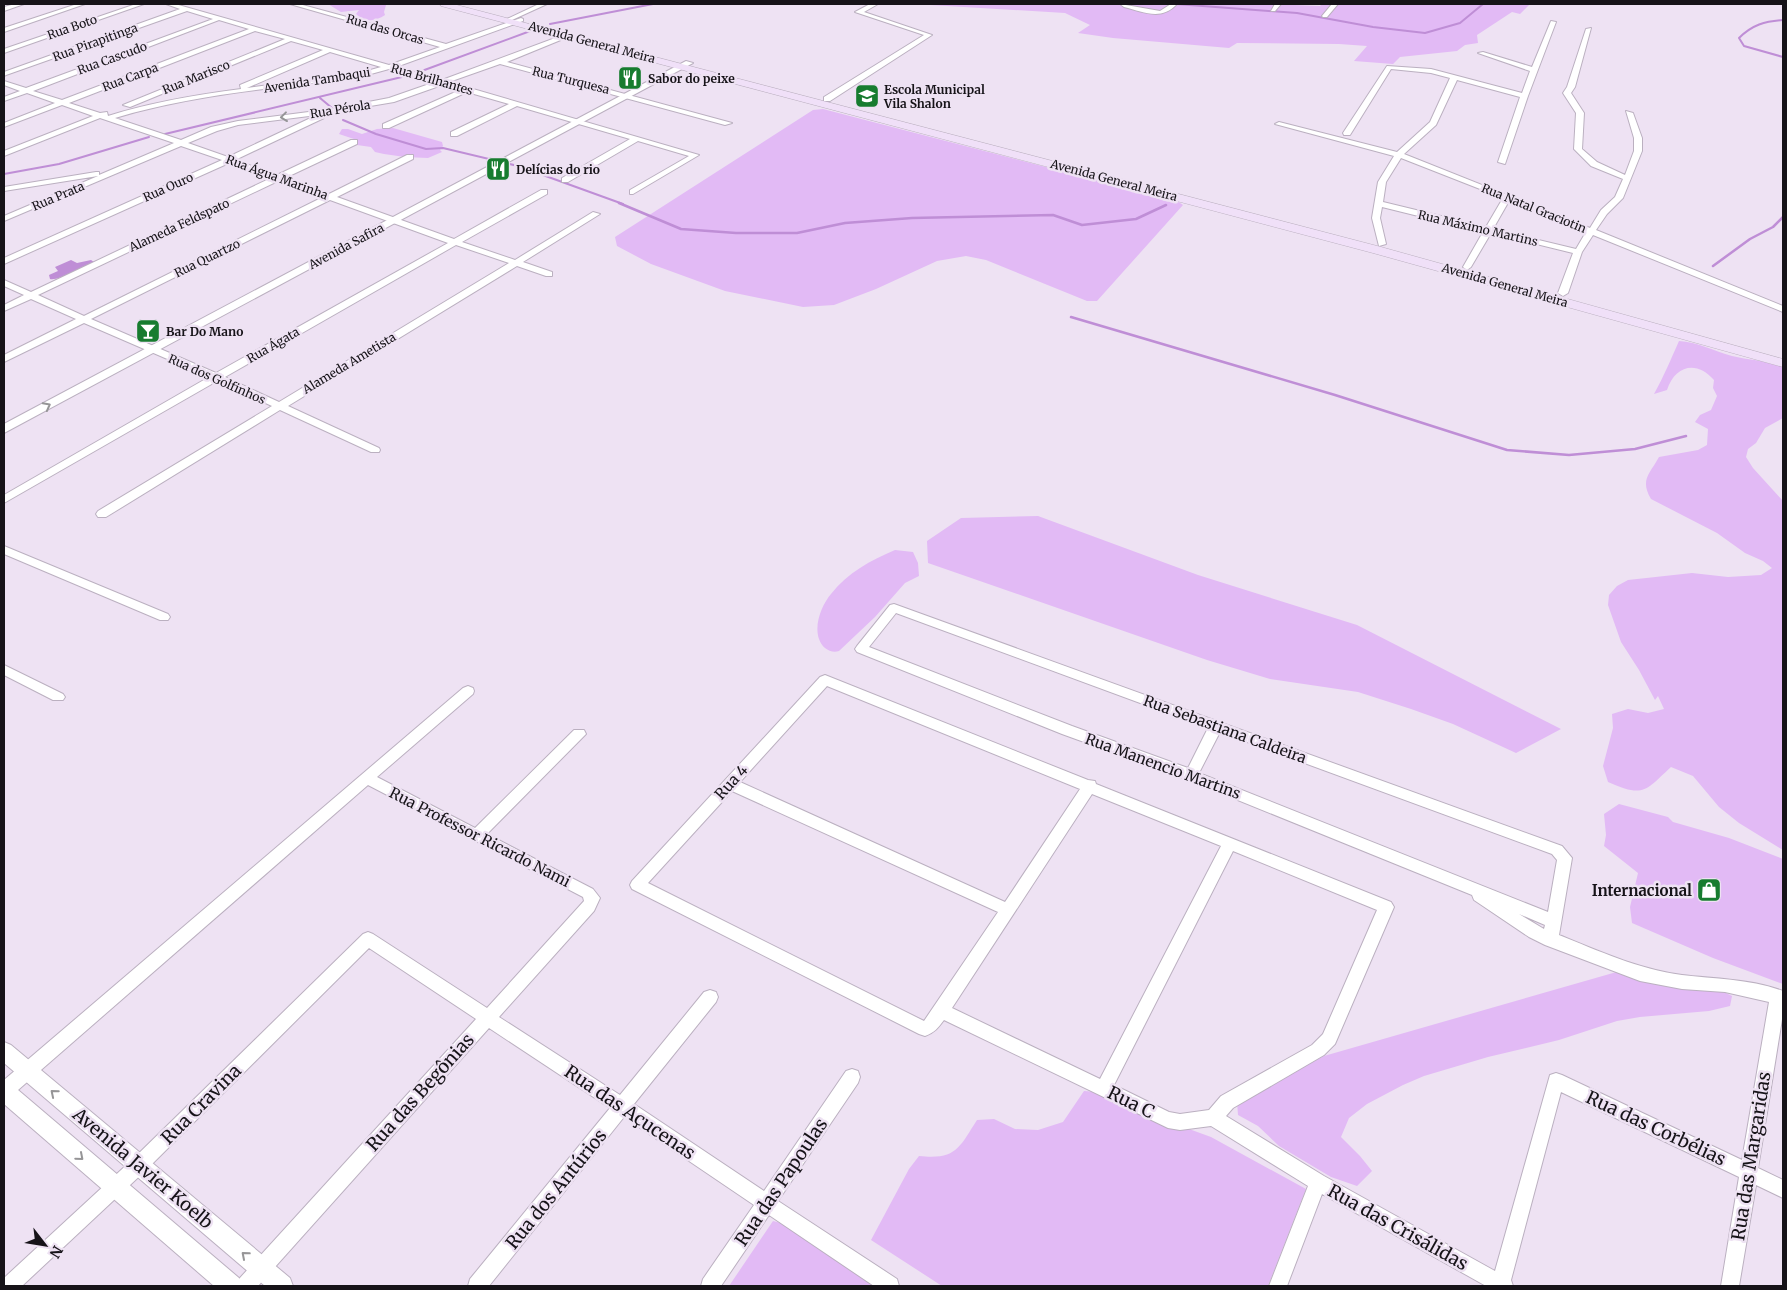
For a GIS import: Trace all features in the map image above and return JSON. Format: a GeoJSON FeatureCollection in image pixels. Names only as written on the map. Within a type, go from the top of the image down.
{"type":"FeatureCollection","features":[{"type":"Feature","properties":{"kind":"main road","name":"Avenida General Meira"},"geometry":{"type":"LineString","coordinates":[[444,4],[514,20],[824,101],[1379,247],[1783,356]]}},
{"type":"Feature","properties":{"kind":"main road","name":"Avenida General Meira"},"geometry":{"type":"LineString","coordinates":[[460,4],[566,36],[682,64]]}},
{"type":"Feature","properties":{"kind":"main road","name":"Avenida General Meira"},"geometry":{"type":"LineString","coordinates":[[1379,247],[1467,268],[1783,362]]}},
{"type":"Feature","properties":{"kind":"street"},"geometry":{"type":"LineString","coordinates":[[4,9],[21,4]]}},
{"type":"Feature","properties":{"kind":"street"},"geometry":{"type":"LineString","coordinates":[[4,30],[82,4]]}},
{"type":"Feature","properties":{"kind":"street","name":"Rua Boto"},"geometry":{"type":"LineString","coordinates":[[4,51],[141,4]]}},
{"type":"Feature","properties":{"kind":"street","name":"Rua Brilhantes"},"geometry":{"type":"LineString","coordinates":[[169,4],[695,155],[633,192]]}},
{"type":"Feature","properties":{"kind":"street","name":"Rua das Orcas"},"geometry":{"type":"LineString","coordinates":[[293,4],[448,47]]}},
{"type":"Feature","properties":{"kind":"street","name":"Avenida Tambaqui"},"geometry":{"type":"LineString","coordinates":[[4,154],[104,117],[146,106],[180,99],[321,82],[390,67],[448,47],[514,20],[544,4]]}},
{"type":"Feature","properties":{"kind":"street"},"geometry":{"type":"LineString","coordinates":[[824,101],[930,35],[858,12],[875,4]]}},
{"type":"Feature","properties":{"kind":"street"},"geometry":{"type":"LineString","coordinates":[[1123,4],[1160,13],[1166,11],[1174,4]]}},
{"type":"Feature","properties":{"kind":"street"},"geometry":{"type":"LineString","coordinates":[[1273,10],[1278,4]]}},
{"type":"Feature","properties":{"kind":"street"},"geometry":{"type":"LineString","coordinates":[[1325,16],[1336,4]]}},
{"type":"Feature","properties":{"kind":"street","name":"Rua Pirapitinga"},"geometry":{"type":"LineString","coordinates":[[4,74],[187,9]]}},
{"type":"Feature","properties":{"kind":"street","name":"Rua Cascudo"},"geometry":{"type":"LineString","coordinates":[[4,98],[220,18]]}},
{"type":"Feature","properties":{"kind":"street"},"geometry":{"type":"LineString","coordinates":[[1502,162],[1524,96],[1554,22]]}},
{"type":"Feature","properties":{"kind":"street","name":"Rua Carpa"},"geometry":{"type":"LineString","coordinates":[[4,125],[257,28]]}},
{"type":"Feature","properties":{"kind":"street"},"geometry":{"type":"LineString","coordinates":[[1589,29],[1571,87],[1567,93],[1580,113],[1578,150],[1602,170],[1627,178]]}},
{"type":"Feature","properties":{"kind":"street","name":"Rua Pérola"},"geometry":{"type":"LineString","coordinates":[[113,172],[214,129],[238,123],[332,111],[391,100],[500,62],[566,36]]}},
{"type":"Feature","properties":{"kind":"street","name":"Rua Marisco"},"geometry":{"type":"LineString","coordinates":[[104,117],[291,39]]}},
{"type":"Feature","properties":{"kind":"street"},"geometry":{"type":"LineString","coordinates":[[230,93],[330,50]]}},
{"type":"Feature","properties":{"kind":"street"},"geometry":{"type":"LineString","coordinates":[[1482,54],[1534,70]]}},
{"type":"Feature","properties":{"kind":"street","name":"Rua Turquesa"},"geometry":{"type":"LineString","coordinates":[[500,62],[728,123]]}},
{"type":"Feature","properties":{"kind":"street","name":"Avenida Safira"},"geometry":{"type":"LineString","coordinates":[[4,418],[146,348],[499,161],[620,93],[682,64]]}},
{"type":"Feature","properties":{"kind":"street","name":"Avenida Safira"},"geometry":{"type":"LineString","coordinates":[[499,161],[581,122],[630,96],[682,64]]}},
{"type":"Feature","properties":{"kind":"street"},"geometry":{"type":"LineString","coordinates":[[1347,133],[1389,68],[1431,71],[1524,96]]}},
{"type":"Feature","properties":{"kind":"street"},"geometry":{"type":"LineString","coordinates":[[1379,247],[1376,218],[1382,182],[1399,155],[1432,123],[1455,76]]}},
{"type":"Feature","properties":{"kind":"street","name":"Rua Água Marinha"},"geometry":{"type":"LineString","coordinates":[[4,83],[181,143],[454,242],[549,274]]}},
{"type":"Feature","properties":{"kind":"street"},"geometry":{"type":"LineString","coordinates":[[386,126],[467,89]]}},
{"type":"Feature","properties":{"kind":"street"},"geometry":{"type":"LineString","coordinates":[[454,134],[517,104]]}},
{"type":"Feature","properties":{"kind":"street","name":"Rua Ouro"},"geometry":{"type":"LineString","coordinates":[[4,261],[229,160],[332,111]]}},
{"type":"Feature","properties":{"kind":"street"},"geometry":{"type":"LineString","coordinates":[[1561,297],[1578,252],[1604,212],[1619,198],[1638,151],[1638,138],[1629,113]]}},
{"type":"Feature","properties":{"kind":"street","name":"Rua Natal Graciotin"},"geometry":{"type":"LineString","coordinates":[[1279,124],[1399,155],[1783,309]]}},
{"type":"Feature","properties":{"kind":"street"},"geometry":{"type":"LineString","coordinates":[[565,180],[638,138]]}},
{"type":"Feature","properties":{"kind":"street","name":"Alameda Feldspato"},"geometry":{"type":"LineString","coordinates":[[4,308],[354,142]]}},
{"type":"Feature","properties":{"kind":"street","name":"Rua Quartzo"},"geometry":{"type":"LineString","coordinates":[[4,359],[410,157]]}},
{"type":"Feature","properties":{"kind":"street"},"geometry":{"type":"LineString","coordinates":[[4,189],[113,172]]}},
{"type":"Feature","properties":{"kind":"street","name":"Rua Prata"},"geometry":{"type":"LineString","coordinates":[[4,219],[113,172]]}},
{"type":"Feature","properties":{"kind":"street","name":"Rua Ágata"},"geometry":{"type":"LineString","coordinates":[[4,500],[216,377],[544,192]]}},
{"type":"Feature","properties":{"kind":"street"},"geometry":{"type":"LineString","coordinates":[[1467,268],[1508,198]]}},
{"type":"Feature","properties":{"kind":"street","name":"Rua Máximo Martins"},"geometry":{"type":"LineString","coordinates":[[1379,204],[1578,252]]}},
{"type":"Feature","properties":{"kind":"street","name":"Alameda Ametista"},"geometry":{"type":"LineString","coordinates":[[102,514],[596,214]]}},
{"type":"Feature","properties":{"kind":"street","name":"Rua dos Golfinhos"},"geometry":{"type":"LineString","coordinates":[[4,283],[375,450]]}},
{"type":"Feature","properties":{"kind":"street","name":"Avenida Safira"},"geometry":{"type":"LineString","coordinates":[[4,429],[146,348]]}},
{"type":"Feature","properties":{"kind":"street"},"geometry":{"type":"LineString","coordinates":[[4,550],[164,617]]}},
{"type":"Feature","properties":{"kind":"street","name":"Rua Manencio Martins"},"geometry":{"type":"LineString","coordinates":[[894,608],[861,649],[1067,730],[1191,774],[1553,921]]}},
{"type":"Feature","properties":{"kind":"street","name":"Rua Sebastiana Caldeira"},"geometry":{"type":"LineString","coordinates":[[894,608],[1557,850],[1565,858],[1553,921]]}},
{"type":"Feature","properties":{"kind":"street"},"geometry":{"type":"LineString","coordinates":[[4,670],[58,697]]}},
{"type":"Feature","properties":{"kind":"street","name":"Rua 4"},"geometry":{"type":"LineString","coordinates":[[941,1011],[930,1026],[925,1029],[919,1028],[637,885],[825,680],[1090,785]]}},
{"type":"Feature","properties":{"kind":"street"},"geometry":{"type":"LineString","coordinates":[[4,1091],[468,691]]}},
{"type":"Feature","properties":{"kind":"street"},"geometry":{"type":"LineString","coordinates":[[1191,774],[1216,726]]}},
{"type":"Feature","properties":{"kind":"street"},"geometry":{"type":"LineString","coordinates":[[478,835],[579,734]]}},
{"type":"Feature","properties":{"kind":"street","name":"Rua Professor Ricardo Nami"},"geometry":{"type":"LineString","coordinates":[[366,778],[588,893],[593,898]]}},
{"type":"Feature","properties":{"kind":"street"},"geometry":{"type":"LineString","coordinates":[[729,783],[1008,910]]}},
{"type":"Feature","properties":{"kind":"street"},"geometry":{"type":"LineString","coordinates":[[941,1011],[1090,785],[1386,906],[1329,1039],[1318,1050],[1227,1102],[1212,1118],[1318,1182],[1278,1286]]}},
{"type":"Feature","properties":{"kind":"street"},"geometry":{"type":"LineString","coordinates":[[1103,1089],[1230,843]]}},
{"type":"Feature","properties":{"kind":"street","name":"Rua Manencio Martins"},"geometry":{"type":"LineString","coordinates":[[1463,885],[1512,919],[1550,940],[1640,974],[1682,982],[1725,985],[1781,997]]}},
{"type":"Feature","properties":{"kind":"street","name":"Rua das Begônias"},"geometry":{"type":"LineString","coordinates":[[246,1286],[589,906],[593,898]]}},
{"type":"Feature","properties":{"kind":"street"},"geometry":{"type":"LineString","coordinates":[[1550,940],[1553,921]]}},
{"type":"Feature","properties":{"kind":"street","name":"Rua das Açucenas"},"geometry":{"type":"LineString","coordinates":[[368,939],[890,1286]]}},
{"type":"Feature","properties":{"kind":"street","name":"Rua Cravina"},"geometry":{"type":"LineString","coordinates":[[9,1286],[139,1165],[368,939]]}},
{"type":"Feature","properties":{"kind":"street","name":"Rua dos Antúrios"},"geometry":{"type":"LineString","coordinates":[[477,1286],[710,997]]}},
{"type":"Feature","properties":{"kind":"street","name":"Rua das Margaridas"},"geometry":{"type":"LineString","coordinates":[[1730,1286],[1748,1171],[1781,997]]}},
{"type":"Feature","properties":{"kind":"street","name":"Rua C"},"geometry":{"type":"LineString","coordinates":[[941,1011],[1168,1120],[1180,1122],[1212,1118]]}},
{"type":"Feature","properties":{"kind":"street","name":"Avenida Javier Koelb"},"geometry":{"type":"LineString","coordinates":[[4,1051],[282,1286]]}},
{"type":"Feature","properties":{"kind":"street","name":"Rua das Papoulas"},"geometry":{"type":"LineString","coordinates":[[710,1286],[852,1077]]}},
{"type":"Feature","properties":{"kind":"street","name":"Rua das Corbélias"},"geometry":{"type":"LineString","coordinates":[[1502,1286],[1556,1081],[1783,1189]]}},
{"type":"Feature","properties":{"kind":"street","name":"Avenida Javier Koelb"},"geometry":{"type":"LineString","coordinates":[[4,1091],[231,1286]]}},
{"type":"Feature","properties":{"kind":"street","name":"Rua das Crisálidas"},"geometry":{"type":"LineString","coordinates":[[1318,1182],[1502,1286]]}},
{"type":"Feature","properties":{"kind":"shaded area"},"geometry":{"type":"Polygon","coordinates":[[[328,4],[390,4],[386,5],[385,15],[370,20],[362,19],[356,14],[359,10],[341,12],[328,4]]]}},
{"type":"Feature","properties":{"kind":"shaded area"},"geometry":{"type":"Polygon","coordinates":[[[931,4],[1267,4],[1320,6],[1322,4],[1530,4],[1520,14],[1512,12],[1477,35],[1478,43],[1465,45],[1457,51],[1400,57],[1393,64],[1354,61],[1367,46],[1237,43],[1229,48],[1113,38],[1078,33],[1090,25],[1065,13],[931,4]]]}},
{"type":"Feature","properties":{"kind":"shaded area"},"geometry":{"type":"Polygon","coordinates":[[[823,109],[1177,201],[1183,205],[1097,301],[1087,301],[986,260],[966,256],[937,261],[876,289],[834,305],[803,307],[725,291],[651,264],[617,246],[615,237],[813,110],[823,109]]]}},
{"type":"Feature","properties":{"kind":"shaded area"},"geometry":{"type":"Polygon","coordinates":[[[393,128],[442,142],[443,146],[440,150],[442,152],[428,158],[384,154],[375,152],[371,147],[357,145],[355,143],[357,140],[339,134],[342,129],[362,134],[377,129],[393,128]]]}},
{"type":"Feature","properties":{"kind":"shaded area"},"geometry":{"type":"Polygon","coordinates":[[[71,260],[77,263],[91,260],[94,262],[65,276],[50,279],[49,275],[58,271],[55,267],[71,260]]]}},
{"type":"Feature","properties":{"kind":"shaded area"},"geometry":{"type":"Polygon","coordinates":[[[1679,341],[1699,345],[1732,356],[1783,365],[1783,418],[1765,428],[1756,443],[1748,449],[1746,457],[1753,468],[1783,501],[1783,850],[1739,823],[1719,807],[1693,776],[1671,767],[1649,787],[1637,791],[1608,782],[1603,766],[1613,728],[1612,714],[1628,709],[1648,713],[1664,709],[1658,696],[1655,700],[1621,642],[1608,605],[1609,595],[1617,586],[1628,580],[1692,573],[1728,577],[1761,575],[1772,568],[1763,561],[1745,553],[1717,533],[1651,499],[1648,492],[1646,487],[1647,478],[1659,457],[1698,450],[1707,445],[1708,429],[1695,422],[1700,415],[1711,410],[1717,396],[1713,388],[1714,380],[1701,370],[1687,368],[1675,375],[1667,390],[1654,394],[1679,341]]]}},
{"type":"Feature","properties":{"kind":"shaded area"},"geometry":{"type":"Polygon","coordinates":[[[1038,516],[1198,575],[1357,625],[1561,729],[1516,753],[1453,724],[1411,709],[1358,692],[1270,679],[1207,660],[928,563],[927,541],[961,518],[1038,516]]]}},
{"type":"Feature","properties":{"kind":"shaded area"},"geometry":{"type":"Polygon","coordinates":[[[895,550],[913,552],[918,563],[919,576],[905,583],[875,617],[839,651],[835,652],[825,648],[820,642],[817,628],[820,613],[827,599],[837,586],[852,573],[895,550]]]}},
{"type":"Feature","properties":{"kind":"shaded area","name":"Internacional"},"geometry":{"type":"Polygon","coordinates":[[[1619,804],[1668,817],[1673,822],[1729,838],[1783,859],[1783,984],[1713,958],[1632,923],[1630,907],[1638,873],[1604,846],[1606,835],[1604,814],[1619,804]]]}},
{"type":"Feature","properties":{"kind":"shaded area"},"geometry":{"type":"Polygon","coordinates":[[[1620,971],[1716,988],[1732,996],[1730,1006],[1709,1011],[1617,1021],[1559,1040],[1488,1057],[1424,1076],[1403,1085],[1367,1104],[1349,1118],[1341,1137],[1372,1171],[1357,1186],[1331,1177],[1279,1146],[1258,1126],[1238,1115],[1237,1102],[1324,1056],[1620,971]]]}},
{"type":"Feature","properties":{"kind":"shaded area"},"geometry":{"type":"Polygon","coordinates":[[[1084,1091],[1097,1092],[1160,1124],[1189,1129],[1211,1137],[1306,1189],[1268,1286],[942,1286],[871,1240],[909,1169],[919,1156],[931,1157],[949,1154],[966,1138],[977,1120],[994,1119],[1015,1129],[1038,1130],[1063,1122],[1084,1091]]]}},
{"type":"Feature","properties":{"kind":"shaded area"},"geometry":{"type":"Polygon","coordinates":[[[773,1221],[799,1231],[878,1286],[729,1286],[773,1221]]]}},
{"type":"Feature","properties":{"kind":"waterway"},"geometry":{"type":"LineString","coordinates":[[550,24],[653,4]]}},
{"type":"Feature","properties":{"kind":"waterway"},"geometry":{"type":"LineString","coordinates":[[1176,4],[1297,13],[1373,27],[1425,33],[1460,23],[1483,4]]}},
{"type":"Feature","properties":{"kind":"waterway"},"geometry":{"type":"LineString","coordinates":[[1783,20],[1759,24],[1739,38],[1744,46],[1783,57]]}},
{"type":"Feature","properties":{"kind":"waterway"},"geometry":{"type":"LineString","coordinates":[[419,72],[533,30]]}},
{"type":"Feature","properties":{"kind":"waterway"},"geometry":{"type":"LineString","coordinates":[[165,134],[406,76]]}},
{"type":"Feature","properties":{"kind":"waterway"},"geometry":{"type":"LineString","coordinates":[[320,98],[332,108]]}},
{"type":"Feature","properties":{"kind":"waterway"},"geometry":{"type":"LineString","coordinates":[[343,120],[376,134],[426,149],[443,148],[518,166],[623,204]]}},
{"type":"Feature","properties":{"kind":"waterway"},"geometry":{"type":"LineString","coordinates":[[4,174],[59,164],[149,137]]}},
{"type":"Feature","properties":{"kind":"waterway"},"geometry":{"type":"LineString","coordinates":[[619,203],[681,229],[736,233],[797,233],[845,223],[912,218],[1053,215],[1082,225],[1136,219],[1166,205]]}},
{"type":"Feature","properties":{"kind":"waterway"},"geometry":{"type":"LineString","coordinates":[[1713,266],[1750,239],[1773,227],[1783,217]]}},
{"type":"Feature","properties":{"kind":"waterway"},"geometry":{"type":"LineString","coordinates":[[1071,317],[1335,395],[1507,450],[1569,455],[1635,449],[1686,436]]}},
{"type":"Feature","properties":{"kind":"place","name":"Sabor do peixe"},"geometry":{"type":"Point","coordinates":[630,78]}},
{"type":"Feature","properties":{"kind":"place","name":"Escola Municipal Vila Shalon"},"geometry":{"type":"Point","coordinates":[867,96]}},
{"type":"Feature","properties":{"kind":"place","name":"Delícias do rio"},"geometry":{"type":"Point","coordinates":[498,169]}},
{"type":"Feature","properties":{"kind":"place","name":"Bar Do Mano"},"geometry":{"type":"Point","coordinates":[148,331]}},
{"type":"Feature","properties":{"kind":"place","name":"Internacional"},"geometry":{"type":"Point","coordinates":[1709,890]}}]}
